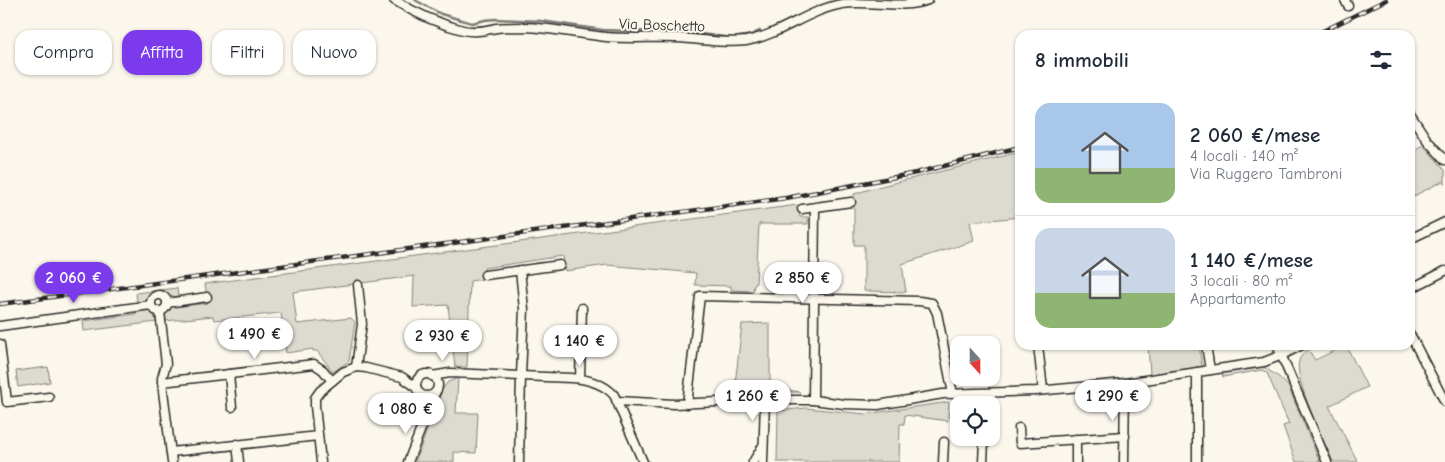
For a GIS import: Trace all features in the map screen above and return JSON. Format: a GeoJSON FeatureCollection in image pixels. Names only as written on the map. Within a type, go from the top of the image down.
{"type":"FeatureCollection","features":[{"type":"Feature","properties":{"kind":"street","name":"Via Boschetto"},"geometry":{"type":"LineString","coordinates":[[394,0],[432,19],[469,31],[522,27],[617,37],[732,42],[757,38],[814,13],[844,4],[903,5],[928,0]]}},
{"type":"Feature","properties":{"kind":"street"},"geometry":{"type":"LineString","coordinates":[[1415,122],[1423,134],[1443,156]]}},
{"type":"Feature","properties":{"kind":"street"},"geometry":{"type":"LineString","coordinates":[[802,209],[851,202]]}},
{"type":"Feature","properties":{"kind":"street"},"geometry":{"type":"LineString","coordinates":[[813,400],[815,208]]}},
{"type":"Feature","properties":{"kind":"street"},"geometry":{"type":"LineString","coordinates":[[1415,237],[1445,222]]}},
{"type":"Feature","properties":{"kind":"street"},"geometry":{"type":"LineString","coordinates":[[485,275],[560,265]]}},
{"type":"Feature","properties":{"kind":"street"},"geometry":{"type":"LineString","coordinates":[[519,462],[524,309],[520,270]]}},
{"type":"Feature","properties":{"kind":"street"},"geometry":{"type":"LineString","coordinates":[[1415,286],[1445,271]]}},
{"type":"Feature","properties":{"kind":"street"},"geometry":{"type":"LineString","coordinates":[[356,367],[362,324],[358,285]]}},
{"type":"Feature","properties":{"kind":"street"},"geometry":{"type":"LineString","coordinates":[[159,295],[164,296],[167,303],[165,309],[160,312],[154,310],[151,305],[152,298],[159,295]]}},
{"type":"Feature","properties":{"kind":"street"},"geometry":{"type":"LineString","coordinates":[[687,404],[700,296],[919,301],[932,303],[936,308],[953,394]]}},
{"type":"Feature","properties":{"kind":"street"},"geometry":{"type":"LineString","coordinates":[[167,303],[207,297]]}},
{"type":"Feature","properties":{"kind":"street"},"geometry":{"type":"LineString","coordinates":[[0,326],[151,305]]}},
{"type":"Feature","properties":{"kind":"street"},"geometry":{"type":"LineString","coordinates":[[580,378],[582,308]]}},
{"type":"Feature","properties":{"kind":"street"},"geometry":{"type":"LineString","coordinates":[[160,312],[166,364],[162,382],[172,462]]}},
{"type":"Feature","properties":{"kind":"street"},"geometry":{"type":"LineString","coordinates":[[0,344],[8,402],[49,397]]}},
{"type":"Feature","properties":{"kind":"street"},"geometry":{"type":"LineString","coordinates":[[1415,344],[1445,402]]}},
{"type":"Feature","properties":{"kind":"street"},"geometry":{"type":"LineString","coordinates":[[1039,350],[1043,390]]}},
{"type":"Feature","properties":{"kind":"street"},"geometry":{"type":"LineString","coordinates":[[1207,350],[1210,370]]}},
{"type":"Feature","properties":{"kind":"street"},"geometry":{"type":"LineString","coordinates":[[1279,350],[1327,462]]}},
{"type":"Feature","properties":{"kind":"street"},"geometry":{"type":"LineString","coordinates":[[617,401],[687,404],[765,400],[813,400],[878,405],[943,394],[1043,390],[1126,383],[1259,363],[1282,356],[1293,350]]}},
{"type":"Feature","properties":{"kind":"street"},"geometry":{"type":"LineString","coordinates":[[162,382],[314,364],[323,370],[332,381]]}},
{"type":"Feature","properties":{"kind":"street"},"geometry":{"type":"LineString","coordinates":[[321,462],[316,398],[320,391],[343,372],[356,367],[366,368],[402,378],[416,387],[421,394],[426,417]]}},
{"type":"Feature","properties":{"kind":"street"},"geometry":{"type":"LineString","coordinates":[[1197,372],[1197,462]]}},
{"type":"Feature","properties":{"kind":"street"},"geometry":{"type":"LineString","coordinates":[[229,374],[232,407]]}},
{"type":"Feature","properties":{"kind":"street"},"geometry":{"type":"LineString","coordinates":[[402,378],[427,374],[432,376],[455,374],[580,378],[590,380],[606,388],[614,395],[643,462]]}},
{"type":"Feature","properties":{"kind":"street"},"geometry":{"type":"LineString","coordinates":[[408,462],[438,385],[448,376],[455,374]]}},
{"type":"Feature","properties":{"kind":"street"},"geometry":{"type":"LineString","coordinates":[[416,387],[418,379],[422,376]]}},
{"type":"Feature","properties":{"kind":"street"},"geometry":{"type":"LineString","coordinates":[[432,376],[436,379],[438,385]]}},
{"type":"Feature","properties":{"kind":"street"},"geometry":{"type":"LineString","coordinates":[[1124,462],[1126,383]]}},
{"type":"Feature","properties":{"kind":"street"},"geometry":{"type":"LineString","coordinates":[[421,394],[428,396],[435,393]]}},
{"type":"Feature","properties":{"kind":"street"},"geometry":{"type":"LineString","coordinates":[[763,462],[765,400]]}},
{"type":"Feature","properties":{"kind":"street"},"geometry":{"type":"LineString","coordinates":[[1019,428],[1020,443],[1124,436]]}},
{"type":"Feature","properties":{"kind":"street"},"geometry":{"type":"LineString","coordinates":[[170,452],[318,436]]}},
{"type":"Feature","properties":{"kind":"street"},"geometry":{"type":"LineString","coordinates":[[1076,439],[1076,462]]}},
{"type":"Feature","properties":{"kind":"street"},"geometry":{"type":"LineString","coordinates":[[943,462],[944,442]]}},
{"type":"Feature","properties":{"kind":"street"},"geometry":{"type":"LineString","coordinates":[[238,444],[240,462]]}},
{"type":"Feature","properties":{"kind":"street"},"geometry":{"type":"LineString","coordinates":[[753,462],[764,445]]}},
{"type":"Feature","properties":{"kind":"street"},"geometry":{"type":"LineString","coordinates":[[983,462],[984,446]]}},
{"type":"Feature","properties":{"kind":"shaded area"},"geometry":{"type":"Polygon","coordinates":[[[1423,145],[1445,170],[1445,184],[1443,181],[1415,195],[1415,149],[1423,145]]]}},
{"type":"Feature","properties":{"kind":"shaded area"},"geometry":{"type":"Polygon","coordinates":[[[1015,153],[1015,218],[970,222],[974,241],[902,264],[906,292],[864,291],[864,245],[854,245],[854,194],[1015,153]]]}},
{"type":"Feature","properties":{"kind":"shaded area"},"geometry":{"type":"Polygon","coordinates":[[[798,205],[800,217],[808,217],[808,224],[759,224],[756,284],[753,291],[731,290],[731,286],[695,285],[696,273],[607,265],[565,271],[563,256],[484,268],[485,279],[470,281],[467,367],[455,367],[448,305],[413,307],[414,276],[293,292],[297,324],[351,318],[355,322],[349,361],[333,372],[317,351],[313,351],[313,349],[286,353],[281,313],[214,320],[213,316],[165,321],[166,311],[172,304],[182,306],[208,303],[205,284],[798,205]]]}},
{"type":"Feature","properties":{"kind":"shaded area"},"geometry":{"type":"Polygon","coordinates":[[[177,288],[178,297],[158,293],[145,301],[137,302],[136,293],[177,288]]]}},
{"type":"Feature","properties":{"kind":"shaded area"},"geometry":{"type":"Polygon","coordinates":[[[146,308],[152,312],[157,322],[84,331],[83,321],[135,314],[146,308]]]}},
{"type":"Feature","properties":{"kind":"shaded area"},"geometry":{"type":"Polygon","coordinates":[[[770,323],[770,387],[800,392],[734,393],[742,324],[770,323]]]}},
{"type":"Feature","properties":{"kind":"shaded area"},"geometry":{"type":"Polygon","coordinates":[[[1148,350],[1200,350],[1202,367],[1150,374],[1148,350]]]}},
{"type":"Feature","properties":{"kind":"shaded area"},"geometry":{"type":"Polygon","coordinates":[[[1307,350],[1315,360],[1336,350],[1348,350],[1367,387],[1329,406],[1358,462],[1333,462],[1317,426],[1305,396],[1298,370],[1301,356],[1307,350]]]}},
{"type":"Feature","properties":{"kind":"shaded area"},"geometry":{"type":"Polygon","coordinates":[[[48,367],[50,382],[18,387],[16,371],[48,367]]]}},
{"type":"Feature","properties":{"kind":"shaded area"},"geometry":{"type":"Polygon","coordinates":[[[1264,367],[1288,386],[1320,462],[1296,462],[1283,426],[1289,424],[1267,373],[1262,370],[1223,377],[1222,373],[1264,367]]]}},
{"type":"Feature","properties":{"kind":"shaded area"},"geometry":{"type":"Polygon","coordinates":[[[458,378],[456,413],[478,413],[476,453],[454,452],[454,462],[415,462],[443,388],[448,382],[458,378]]]}},
{"type":"Feature","properties":{"kind":"shaded area"},"geometry":{"type":"Polygon","coordinates":[[[949,402],[948,421],[905,415],[904,424],[900,424],[899,462],[777,462],[778,411],[806,408],[866,414],[949,402]]]}},
{"type":"Feature","properties":{"kind":"waterway"},"geometry":{"type":"LineString","coordinates":[[415,0],[441,14],[472,23],[495,19],[541,21],[603,30],[693,33],[733,38],[751,35],[760,31]]}},
{"type":"Feature","properties":{"kind":"railway"},"geometry":{"type":"LineString","coordinates":[[1325,30],[1386,0]]}},
{"type":"Feature","properties":{"kind":"railway"},"geometry":{"type":"LineString","coordinates":[[0,304],[786,198],[916,173],[1015,148]]}}]}
